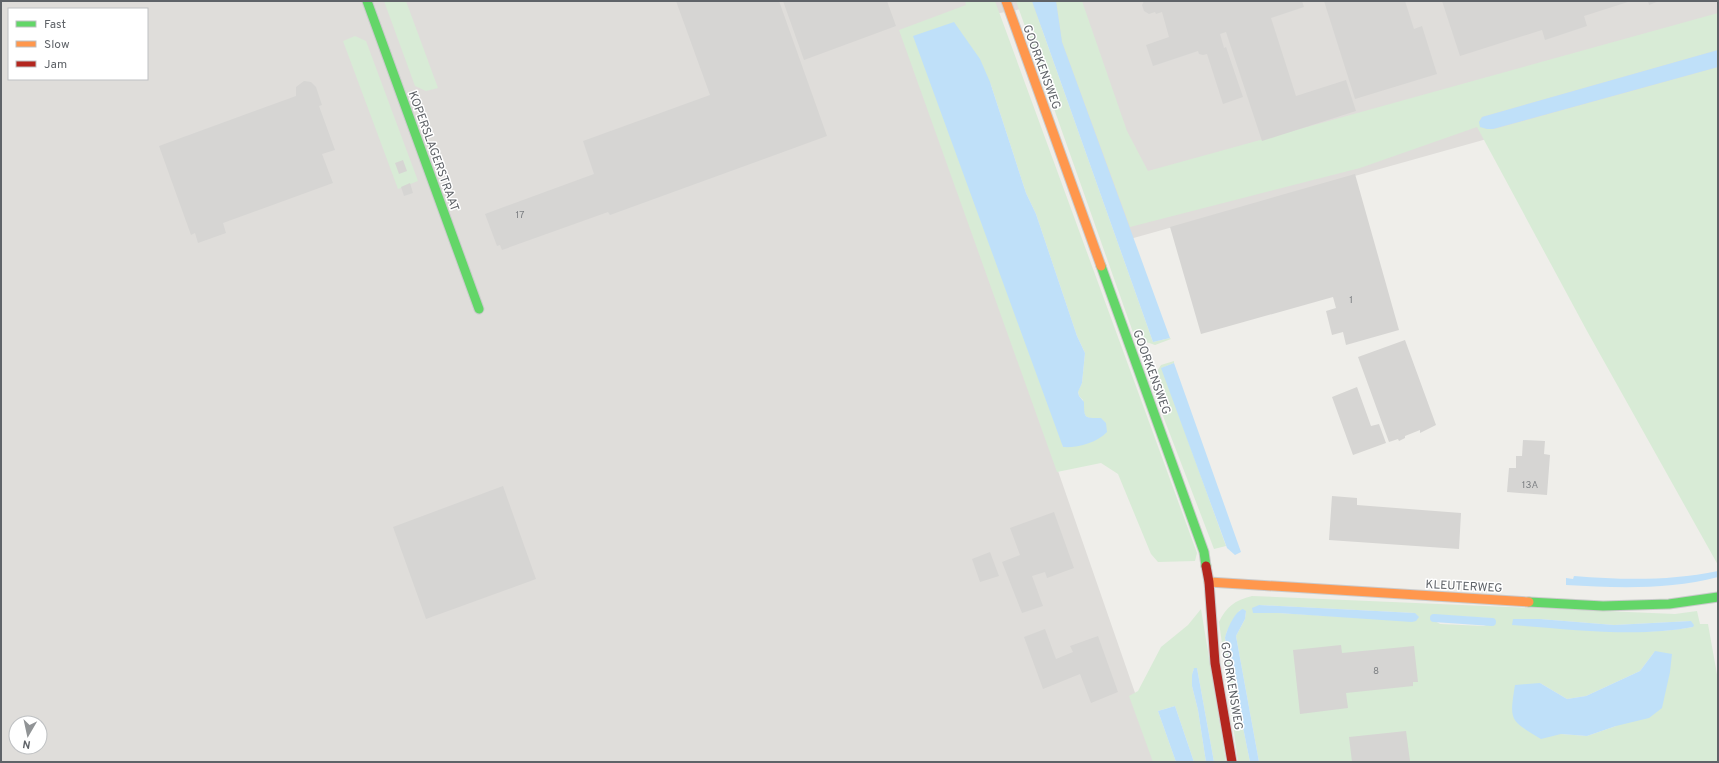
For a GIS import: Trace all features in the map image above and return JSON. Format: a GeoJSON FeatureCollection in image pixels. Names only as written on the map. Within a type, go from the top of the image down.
{"type":"FeatureCollection","features":[{"type":"Feature","properties":{"kind":"street","name":"KOPERSLAGERSTRAAT"},"geometry":{"type":"LineString","coordinates":[[367,1],[479,309]]}},
{"type":"Feature","properties":{"kind":"street","name":"GOORKENSWEG"},"geometry":{"type":"LineString","coordinates":[[1006,1],[1204,552],[1209,582],[1215,664],[1232,762]]}},
{"type":"Feature","properties":{"kind":"street","name":"KLEUTERWEG"},"geometry":{"type":"LineString","coordinates":[[1209,582],[1603,606],[1669,604],[1718,597]]}},
{"type":"Feature","properties":{"kind":"shaded area"},"geometry":{"type":"Polygon","coordinates":[[[1,1],[1718,1],[1718,74],[1130,239],[1033,7],[905,30],[1159,762],[1,762],[1,1]]]}},
{"type":"Feature","properties":{"kind":"green space"},"geometry":{"type":"Polygon","coordinates":[[[384,1],[406,1],[438,88],[426,91],[415,86],[384,1]]]}},
{"type":"Feature","properties":{"kind":"green space"},"geometry":{"type":"Polygon","coordinates":[[[965,1],[995,1],[1197,553],[1195,561],[1158,562],[1151,554],[1118,474],[1101,463],[1057,472],[899,30],[966,5],[965,1]],[[990,82],[1063,447],[1095,418],[1088,417],[1084,414],[1083,400],[1079,396],[1078,391],[1082,383],[1085,353],[1077,336],[1036,214],[1026,193],[990,82]]]}},
{"type":"Feature","properties":{"kind":"green space"},"geometry":{"type":"Polygon","coordinates":[[[1016,1],[1032,1],[1153,342],[1171,339],[1155,345],[1135,338],[1016,1]]]}},
{"type":"Feature","properties":{"kind":"green space"},"geometry":{"type":"Polygon","coordinates":[[[1056,1],[1082,1],[1127,131],[1148,171],[1718,13],[1718,50],[1482,117],[1479,122],[1487,129],[1494,129],[1718,67],[1718,565],[1587,331],[1477,127],[1360,168],[1130,227],[1062,42],[1056,1]]]}},
{"type":"Feature","properties":{"kind":"green space"},"geometry":{"type":"Polygon","coordinates":[[[355,36],[366,41],[418,181],[398,189],[343,41],[355,36]]]}},
{"type":"Feature","properties":{"kind":"green space"},"geometry":{"type":"Polygon","coordinates":[[[1174,361],[1174,363],[1162,368],[1226,546],[1214,549],[1150,382],[1161,365],[1174,361]]]}},
{"type":"Feature","properties":{"kind":"green space"},"geometry":{"type":"Polygon","coordinates":[[[1252,596],[1675,614],[1697,611],[1700,624],[1708,624],[1718,680],[1718,762],[1259,762],[1236,636],[1245,619],[1246,611],[1240,610],[1227,631],[1225,638],[1250,762],[1238,762],[1219,622],[1228,608],[1236,602],[1252,596]],[[1259,605],[1253,613],[1278,613],[1416,621],[1415,613],[1259,605]],[[1439,615],[1435,618],[1435,621],[1440,624],[1484,626],[1489,624],[1491,619],[1439,615]],[[1513,619],[1580,628],[1648,631],[1693,627],[1691,621],[1614,625],[1540,619],[1513,619]],[[1655,651],[1640,671],[1586,696],[1567,699],[1540,683],[1561,734],[1587,736],[1616,726],[1655,651]]]}},
{"type":"Feature","properties":{"kind":"green space"},"geometry":{"type":"Polygon","coordinates":[[[1201,609],[1226,762],[1214,762],[1197,668],[1193,670],[1192,686],[1198,710],[1206,762],[1194,762],[1175,706],[1158,711],[1176,762],[1153,762],[1129,696],[1138,691],[1161,647],[1188,625],[1201,609]]]}},
{"type":"Feature","properties":{"kind":"water"},"geometry":{"type":"Polygon","coordinates":[[[1032,1],[1056,1],[1062,42],[1170,338],[1153,342],[1032,1]]]}},
{"type":"Feature","properties":{"kind":"water"},"geometry":{"type":"Polygon","coordinates":[[[954,22],[980,59],[990,82],[1026,193],[1036,214],[1077,336],[1085,353],[1082,383],[1078,392],[1079,396],[1084,402],[1085,415],[1092,418],[1101,418],[1106,423],[1107,432],[1098,439],[1086,444],[1074,447],[1063,447],[913,36],[954,22]]]}},
{"type":"Feature","properties":{"kind":"water"},"geometry":{"type":"Polygon","coordinates":[[[1718,50],[1718,67],[1493,129],[1480,127],[1479,122],[1482,117],[1718,50]]]}},
{"type":"Feature","properties":{"kind":"water"},"geometry":{"type":"Polygon","coordinates":[[[1174,363],[1241,552],[1235,555],[1227,548],[1161,368],[1174,363]]]}},
{"type":"Feature","properties":{"kind":"water"},"geometry":{"type":"Polygon","coordinates":[[[1718,571],[1718,577],[1661,586],[1604,587],[1566,585],[1566,578],[1573,579],[1574,576],[1646,579],[1682,577],[1718,571]]]}},
{"type":"Feature","properties":{"kind":"water"},"geometry":{"type":"Polygon","coordinates":[[[1259,605],[1415,613],[1419,617],[1416,621],[1412,622],[1278,613],[1253,613],[1252,608],[1259,605]]]}},
{"type":"Feature","properties":{"kind":"water"},"geometry":{"type":"Polygon","coordinates":[[[1243,609],[1246,611],[1245,619],[1236,636],[1259,762],[1250,762],[1225,638],[1229,625],[1237,613],[1243,609]]]}},
{"type":"Feature","properties":{"kind":"water"},"geometry":{"type":"Polygon","coordinates":[[[1513,619],[1540,619],[1614,625],[1691,621],[1694,625],[1693,627],[1649,632],[1603,632],[1512,625],[1513,619]]]}},
{"type":"Feature","properties":{"kind":"water"},"geometry":{"type":"Polygon","coordinates":[[[1655,651],[1672,654],[1670,672],[1662,708],[1649,718],[1616,726],[1587,736],[1561,734],[1541,739],[1523,728],[1514,719],[1512,706],[1515,685],[1540,683],[1567,699],[1586,696],[1640,671],[1655,651]]]}},
{"type":"Feature","properties":{"kind":"water"},"geometry":{"type":"Polygon","coordinates":[[[1194,668],[1197,668],[1214,762],[1206,762],[1198,710],[1192,686],[1192,675],[1194,668]]]}},
{"type":"Feature","properties":{"kind":"water"},"geometry":{"type":"Polygon","coordinates":[[[1175,706],[1194,762],[1176,762],[1158,711],[1175,706]]]}},
{"type":"Feature","properties":{"kind":"building"},"geometry":{"type":"Polygon","coordinates":[[[676,1],[779,1],[827,136],[610,215],[608,212],[502,250],[500,245],[497,246],[485,214],[594,174],[583,141],[710,95],[676,1]]]}},
{"type":"Feature","properties":{"kind":"building"},"geometry":{"type":"Polygon","coordinates":[[[783,1],[887,1],[896,26],[804,60],[783,1]]]}},
{"type":"Feature","properties":{"kind":"building"},"geometry":{"type":"Polygon","coordinates":[[[1144,1],[1302,1],[1304,7],[1271,18],[1296,96],[1346,80],[1356,111],[1262,141],[1226,32],[1220,34],[1243,97],[1223,104],[1207,54],[1199,54],[1198,51],[1153,66],[1146,45],[1169,37],[1162,12],[1149,14],[1144,11],[1142,5],[1144,1]]]}},
{"type":"Feature","properties":{"kind":"building"},"geometry":{"type":"Polygon","coordinates":[[[1324,1],[1405,1],[1414,29],[1422,26],[1437,74],[1355,99],[1324,1]]]}},
{"type":"Feature","properties":{"kind":"building"},"geometry":{"type":"Polygon","coordinates":[[[1442,1],[1631,1],[1584,16],[1587,26],[1545,40],[1542,30],[1460,56],[1442,1]]]}},
{"type":"Feature","properties":{"kind":"building"},"geometry":{"type":"Polygon","coordinates":[[[1648,1],[1659,1],[1649,5],[1648,1]]]}},
{"type":"Feature","properties":{"kind":"building"},"geometry":{"type":"Polygon","coordinates":[[[304,81],[311,82],[316,87],[322,105],[319,106],[335,150],[322,154],[333,183],[223,223],[226,233],[198,243],[195,233],[191,235],[159,146],[296,96],[296,87],[304,81]]]}},
{"type":"Feature","properties":{"kind":"building"},"geometry":{"type":"Polygon","coordinates":[[[403,160],[407,171],[399,174],[395,163],[403,160]]]}},
{"type":"Feature","properties":{"kind":"building"},"geometry":{"type":"Polygon","coordinates":[[[1355,174],[1399,330],[1346,345],[1343,332],[1332,335],[1326,311],[1336,308],[1333,297],[1201,334],[1170,227],[1355,174]]]}},
{"type":"Feature","properties":{"kind":"building"},"geometry":{"type":"Polygon","coordinates":[[[410,183],[413,193],[404,196],[401,187],[410,183]]]}},
{"type":"Feature","properties":{"kind":"building"},"geometry":{"type":"Polygon","coordinates":[[[1405,340],[1436,425],[1420,433],[1420,430],[1405,436],[1405,438],[1399,441],[1398,439],[1389,442],[1358,357],[1405,340]]]}},
{"type":"Feature","properties":{"kind":"building"},"geometry":{"type":"Polygon","coordinates":[[[1357,387],[1371,426],[1379,424],[1386,443],[1353,455],[1332,397],[1357,387]]]}},
{"type":"Feature","properties":{"kind":"building"},"geometry":{"type":"Polygon","coordinates":[[[1523,440],[1545,441],[1544,454],[1550,455],[1547,495],[1507,492],[1509,468],[1516,468],[1516,456],[1522,456],[1523,440]]]}},
{"type":"Feature","properties":{"kind":"building"},"geometry":{"type":"Polygon","coordinates":[[[503,486],[536,579],[426,619],[393,527],[503,486]]]}},
{"type":"Feature","properties":{"kind":"building"},"geometry":{"type":"Polygon","coordinates":[[[1332,496],[1357,498],[1357,505],[1461,513],[1459,549],[1329,540],[1332,496]]]}},
{"type":"Feature","properties":{"kind":"building"},"geometry":{"type":"Polygon","coordinates":[[[1054,512],[1074,568],[1047,578],[1045,572],[1032,576],[1043,606],[1022,613],[1002,562],[1020,555],[1010,528],[1054,512]]]}},
{"type":"Feature","properties":{"kind":"building"},"geometry":{"type":"Polygon","coordinates":[[[990,552],[999,576],[980,582],[972,559],[990,552]]]}},
{"type":"Feature","properties":{"kind":"building"},"geometry":{"type":"Polygon","coordinates":[[[1045,629],[1056,659],[1073,652],[1070,646],[1098,636],[1118,692],[1091,703],[1080,674],[1043,689],[1024,637],[1045,629]]]}},
{"type":"Feature","properties":{"kind":"building"},"geometry":{"type":"Polygon","coordinates":[[[1341,645],[1342,653],[1414,646],[1418,682],[1413,682],[1413,686],[1346,693],[1348,708],[1300,714],[1293,650],[1341,645]]]}},
{"type":"Feature","properties":{"kind":"building"},"geometry":{"type":"Polygon","coordinates":[[[1406,731],[1410,761],[1352,762],[1349,737],[1406,731]]]}},
{"type":"Feature","properties":{"kind":"waterway"},"geometry":{"type":"LineString","coordinates":[[1434,618],[1492,622]]}},
{"type":"Feature","properties":{"kind":"traffic: fast"},"geometry":{"type":"LineString","coordinates":[[367,1],[479,309]]}},
{"type":"Feature","properties":{"kind":"traffic: fast"},"geometry":{"type":"LineString","coordinates":[[1101,266],[1204,552],[1206,566]]}},
{"type":"Feature","properties":{"kind":"traffic: fast"},"geometry":{"type":"LineString","coordinates":[[1529,602],[1603,606],[1669,604],[1718,597]]}},
{"type":"Feature","properties":{"kind":"traffic: slow"},"geometry":{"type":"LineString","coordinates":[[1006,1],[1101,266]]}},
{"type":"Feature","properties":{"kind":"traffic: slow"},"geometry":{"type":"LineString","coordinates":[[1209,582],[1529,602]]}},
{"type":"Feature","properties":{"kind":"traffic: jam"},"geometry":{"type":"LineString","coordinates":[[1206,566],[1209,582],[1215,663],[1232,762]]}}]}
